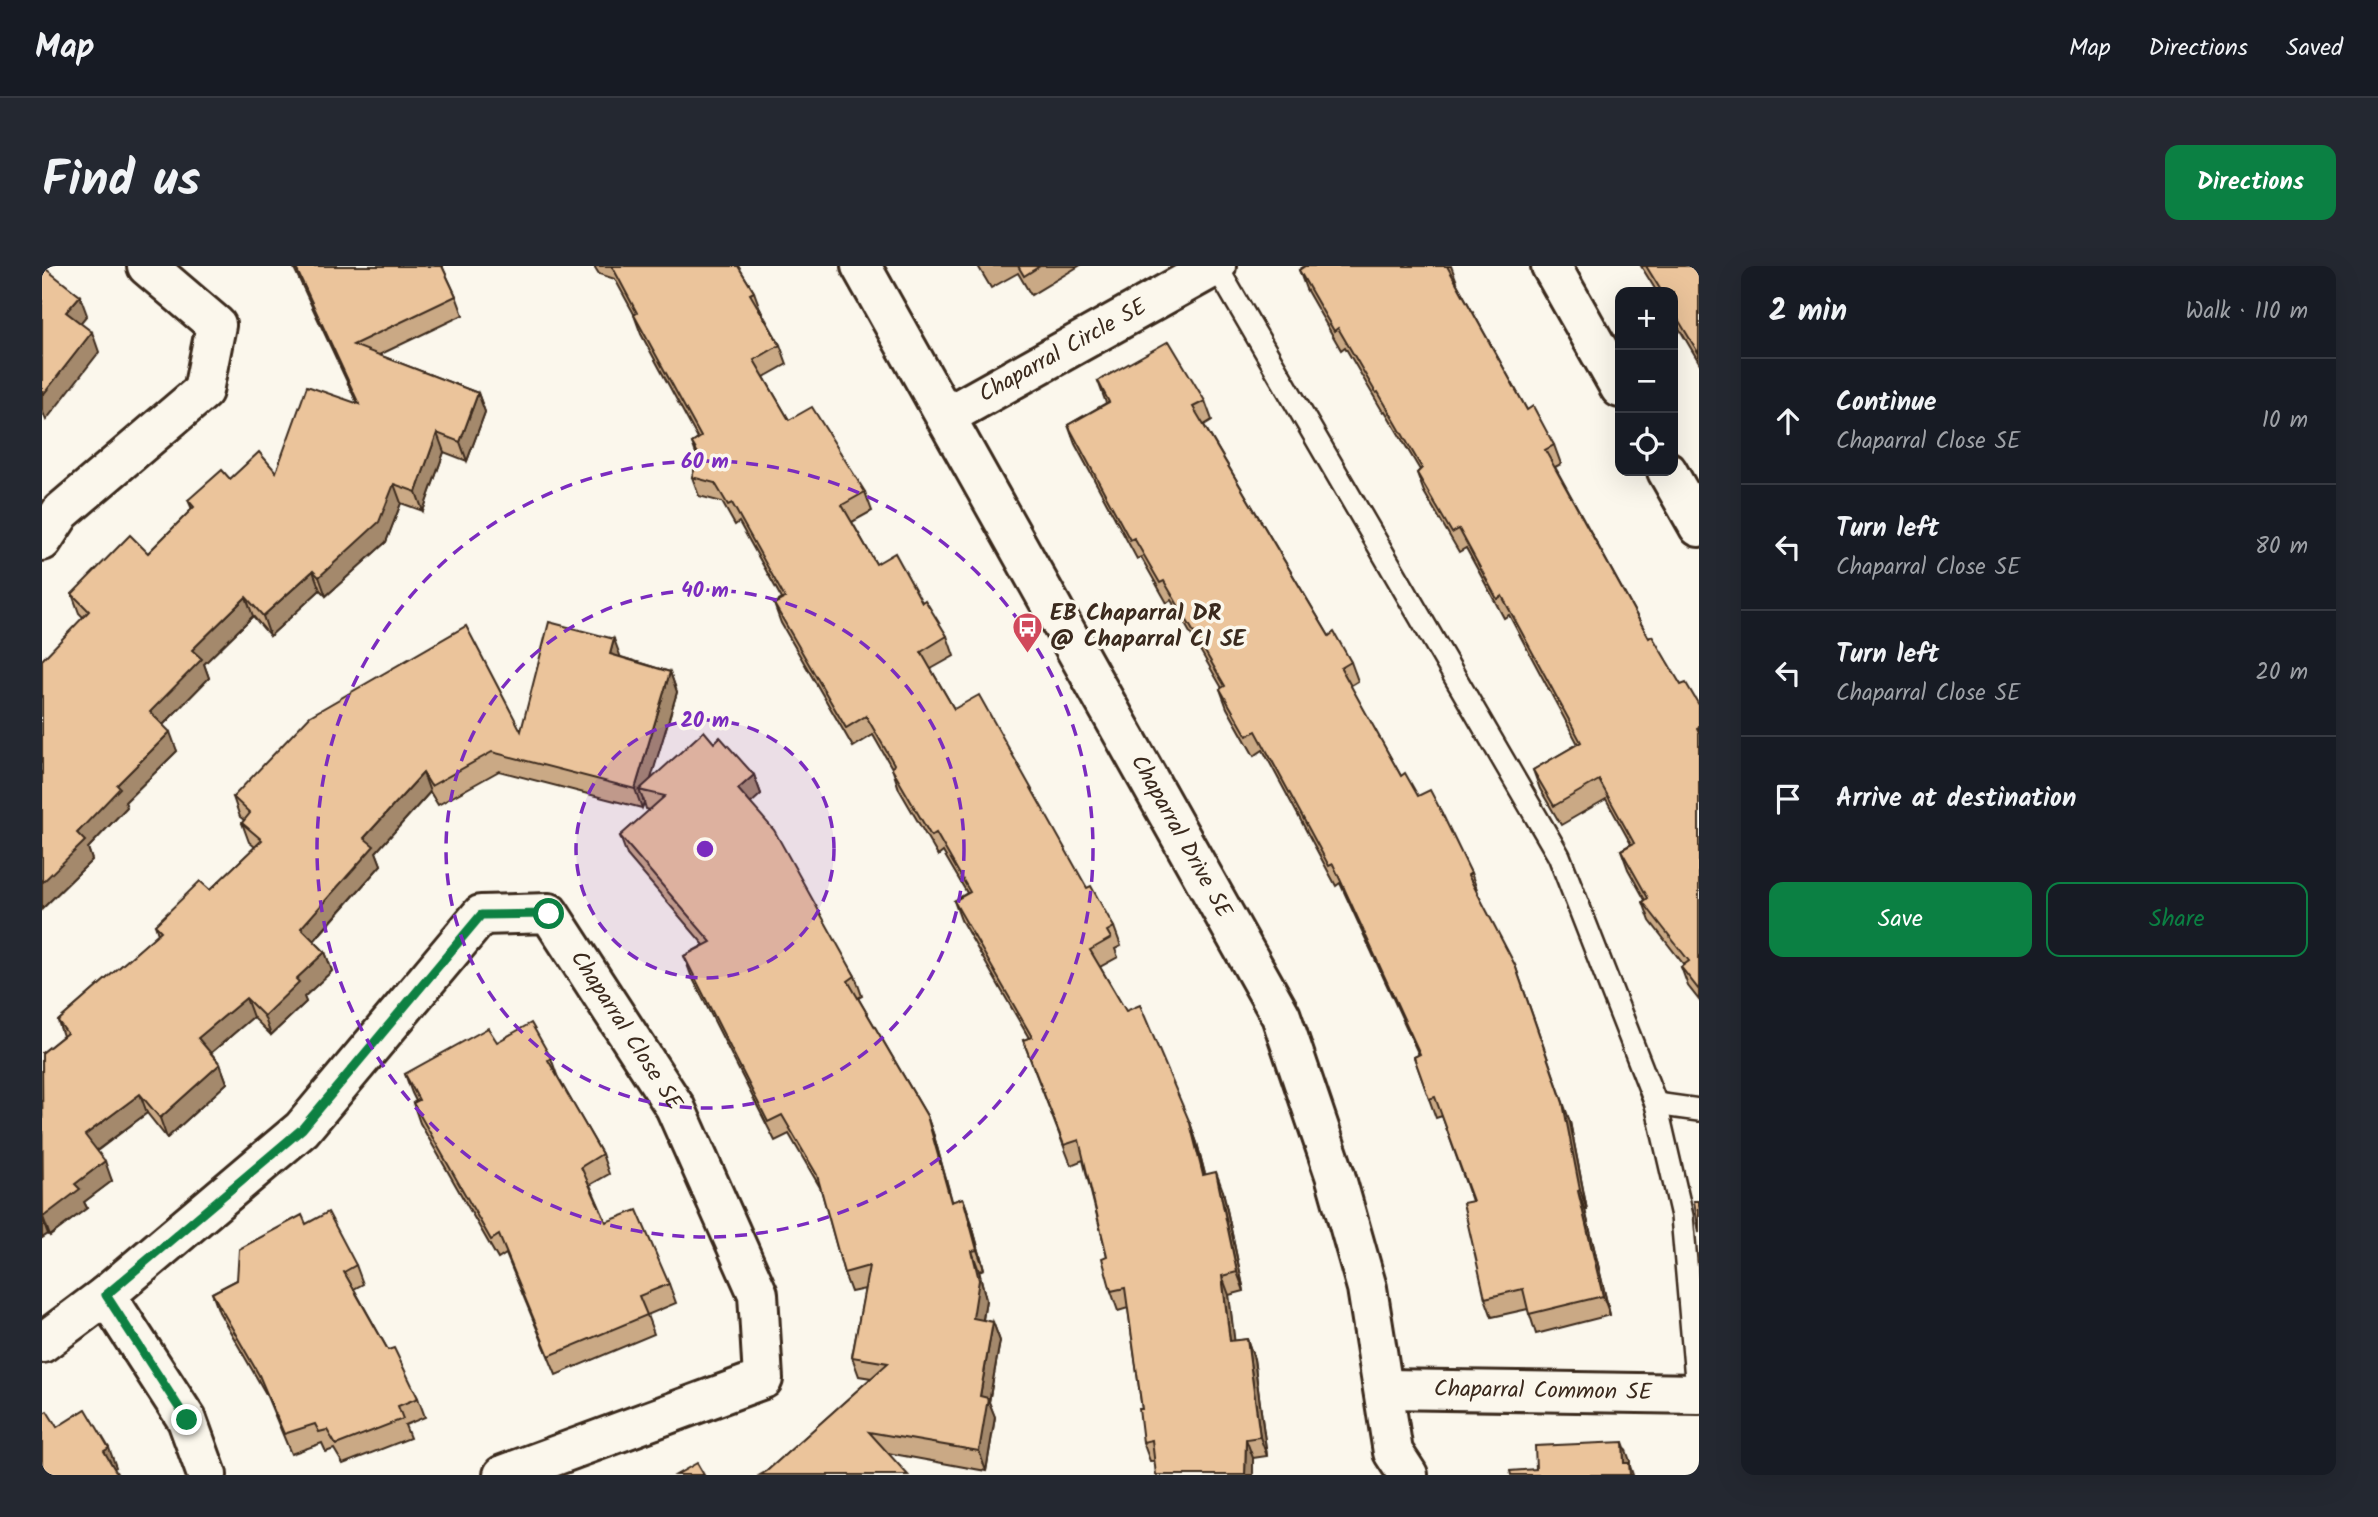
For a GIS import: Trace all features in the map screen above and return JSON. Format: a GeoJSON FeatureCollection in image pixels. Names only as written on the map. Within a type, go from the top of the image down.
{"type":"FeatureCollection","features":[{"type":"Feature","properties":{"kind":"street"},"geometry":{"type":"LineString","coordinates":[[42,541],[61,512],[203,391],[216,325],[147,266]]}},
{"type":"Feature","properties":{"kind":"street","name":"Chaparral Drive SE"},"geometry":{"type":"LineString","coordinates":[[861,266],[1281,1016],[1335,1175],[1364,1275],[1385,1389],[1395,1467]]}},
{"type":"Feature","properties":{"kind":"street","name":"Chaparral Circle SE"},"geometry":{"type":"LineString","coordinates":[[947,416],[1216,266]]}},
{"type":"Feature","properties":{"kind":"street"},"geometry":{"type":"LineString","coordinates":[[1551,266],[1615,379]]}},
{"type":"Feature","properties":{"kind":"street"},"geometry":{"type":"LineString","coordinates":[[1670,476],[1699,527]]}},
{"type":"Feature","properties":{"kind":"street","name":"Chaparral Close SE"},"geometry":{"type":"LineString","coordinates":[[106,1295],[302,1129],[481,915],[549,914],[675,1107],[758,1294],[763,1380],[503,1475]]}},
{"type":"Feature","properties":{"kind":"street"},"geometry":{"type":"LineString","coordinates":[[42,1343],[106,1295],[187,1420],[207,1475]]}},
{"type":"Feature","properties":{"kind":"street","name":"Chaparral Common SE"},"geometry":{"type":"LineString","coordinates":[[1385,1389],[1698,1398]]}},
{"type":"Feature","properties":{"kind":"lane"},"geometry":{"type":"LineString","coordinates":[[1216,266],[1559,856],[1656,1104],[1682,1216],[1698,1398]]}},
{"type":"Feature","properties":{"kind":"lane"},"geometry":{"type":"LineString","coordinates":[[1656,1104],[1699,1110]]}},
{"type":"Feature","properties":{"kind":"building"},"geometry":{"type":"Polygon","coordinates":[[[42,266],[80,296],[66,312],[92,332],[42,396],[42,266]]]}},
{"type":"Feature","properties":{"kind":"building"},"geometry":{"type":"Polygon","coordinates":[[[295,266],[442,266],[456,296],[353,345],[478,393],[460,442],[437,433],[416,492],[394,484],[379,522],[319,577],[313,571],[263,616],[246,597],[192,650],[202,659],[150,712],[170,732],[117,785],[120,788],[77,833],[85,841],[42,883],[42,660],[89,611],[72,594],[130,535],[148,553],[194,507],[188,500],[222,470],[230,479],[259,452],[276,472],[307,386],[359,404],[295,266]]]}},
{"type":"Feature","properties":{"kind":"building"},"geometry":{"type":"Polygon","coordinates":[[[612,266],[738,266],[754,292],[750,294],[780,345],[754,360],[789,420],[812,407],[865,492],[842,505],[876,564],[895,553],[922,602],[925,600],[947,636],[921,652],[954,709],[979,695],[1087,888],[1091,886],[1114,927],[1107,931],[1111,938],[1090,950],[1126,1011],[1140,1005],[1190,1123],[1203,1175],[1216,1172],[1237,1272],[1222,1276],[1230,1341],[1247,1339],[1260,1437],[1246,1439],[1245,1475],[1156,1475],[1152,1440],[1143,1442],[1139,1409],[1142,1409],[1125,1288],[1111,1291],[1102,1258],[1107,1256],[1079,1140],[1064,1145],[1023,1040],[1032,1037],[954,901],[970,892],[936,833],[931,836],[892,769],[894,764],[866,716],[846,728],[774,604],[785,598],[732,503],[728,505],[715,483],[692,477],[699,455],[692,443],[701,437],[634,315],[637,313],[612,266]]]}},
{"type":"Feature","properties":{"kind":"building"},"geometry":{"type":"Polygon","coordinates":[[[1018,266],[1040,266],[1024,276],[1018,266]]]}},
{"type":"Feature","properties":{"kind":"building"},"geometry":{"type":"Polygon","coordinates":[[[1305,266],[1447,266],[1527,410],[1533,406],[1554,445],[1545,450],[1649,638],[1652,636],[1681,685],[1686,683],[1699,705],[1699,990],[1681,967],[1689,961],[1643,902],[1648,898],[1621,850],[1634,843],[1599,780],[1554,806],[1533,770],[1581,742],[1502,596],[1497,599],[1459,529],[1452,533],[1417,473],[1422,468],[1378,392],[1376,393],[1338,328],[1334,331],[1299,270],[1305,266]]]}},
{"type":"Feature","properties":{"kind":"building"},"geometry":{"type":"Polygon","coordinates":[[[1646,266],[1699,266],[1699,354],[1678,319],[1678,287],[1659,287],[1646,266]]]}},
{"type":"Feature","properties":{"kind":"building"},"geometry":{"type":"Polygon","coordinates":[[[1169,341],[1205,401],[1193,407],[1329,636],[1334,632],[1351,662],[1341,668],[1401,776],[1405,773],[1418,796],[1430,790],[1471,873],[1468,875],[1515,965],[1563,1103],[1580,1190],[1578,1191],[1603,1296],[1529,1314],[1523,1289],[1485,1298],[1463,1203],[1473,1201],[1435,1097],[1429,1099],[1414,1057],[1420,1054],[1333,864],[1329,866],[1256,731],[1247,736],[1220,689],[1225,686],[1164,581],[1160,583],[1134,538],[1130,540],[1068,425],[1109,402],[1098,381],[1169,341]]]}},
{"type":"Feature","properties":{"kind":"building"},"geometry":{"type":"Polygon","coordinates":[[[549,622],[614,639],[610,654],[670,672],[635,789],[492,752],[431,786],[423,773],[364,838],[374,846],[301,928],[325,952],[296,979],[299,982],[264,1016],[246,998],[198,1038],[220,1064],[160,1118],[140,1094],[85,1135],[105,1161],[75,1184],[80,1189],[43,1217],[42,1053],[67,1033],[58,1021],[161,931],[155,925],[200,881],[210,890],[262,840],[242,823],[250,813],[233,797],[310,716],[466,626],[521,731],[549,622]]]}},
{"type":"Feature","properties":{"kind":"building"},"geometry":{"type":"Polygon","coordinates":[[[704,731],[714,743],[720,737],[754,775],[738,789],[774,830],[855,976],[848,981],[927,1116],[951,1202],[963,1198],[977,1250],[972,1251],[979,1280],[973,1318],[993,1322],[980,1396],[988,1398],[979,1451],[869,1432],[908,1475],[760,1475],[888,1363],[852,1357],[869,1266],[844,1273],[817,1175],[782,1115],[768,1122],[684,956],[711,942],[620,836],[665,796],[639,790],[704,731]]]}},
{"type":"Feature","properties":{"kind":"building"},"geometry":{"type":"Polygon","coordinates":[[[531,1023],[551,1058],[548,1060],[602,1154],[581,1167],[606,1222],[637,1210],[669,1284],[639,1296],[647,1315],[549,1356],[499,1235],[491,1240],[413,1103],[419,1100],[405,1074],[488,1028],[497,1042],[531,1023]]]}},
{"type":"Feature","properties":{"kind":"building"},"geometry":{"type":"Polygon","coordinates":[[[1694,1201],[1699,1201],[1699,1233],[1694,1201]]]}},
{"type":"Feature","properties":{"kind":"building"},"geometry":{"type":"Polygon","coordinates":[[[328,1212],[356,1265],[344,1272],[388,1350],[394,1348],[418,1398],[398,1406],[403,1419],[336,1445],[327,1430],[319,1432],[315,1424],[284,1434],[259,1375],[212,1293],[237,1280],[239,1249],[302,1215],[306,1224],[328,1212]]]}},
{"type":"Feature","properties":{"kind":"building"},"geometry":{"type":"Polygon","coordinates":[[[86,1409],[109,1448],[104,1451],[118,1475],[42,1475],[42,1414],[47,1411],[57,1427],[86,1409]]]}},
{"type":"Feature","properties":{"kind":"building"},"geometry":{"type":"Polygon","coordinates":[[[1623,1442],[1624,1463],[1629,1463],[1630,1475],[1511,1475],[1510,1471],[1536,1469],[1535,1446],[1623,1442]]]}},
{"type":"Feature","properties":{"kind":"building"},"geometry":{"type":"Polygon","coordinates":[[[697,1463],[704,1475],[676,1475],[697,1463]]]}},
{"type":"Feature","properties":{"kind":"place","name":"EB Chaparral DR @ Chaparral CI SE"},"geometry":{"type":"Point","coordinates":[1027,654]}},
{"type":"Feature","properties":{"kind":"route"},"geometry":{"type":"LineString","coordinates":[[187,1420],[106,1295],[302,1129],[481,915],[549,914]]}}]}
